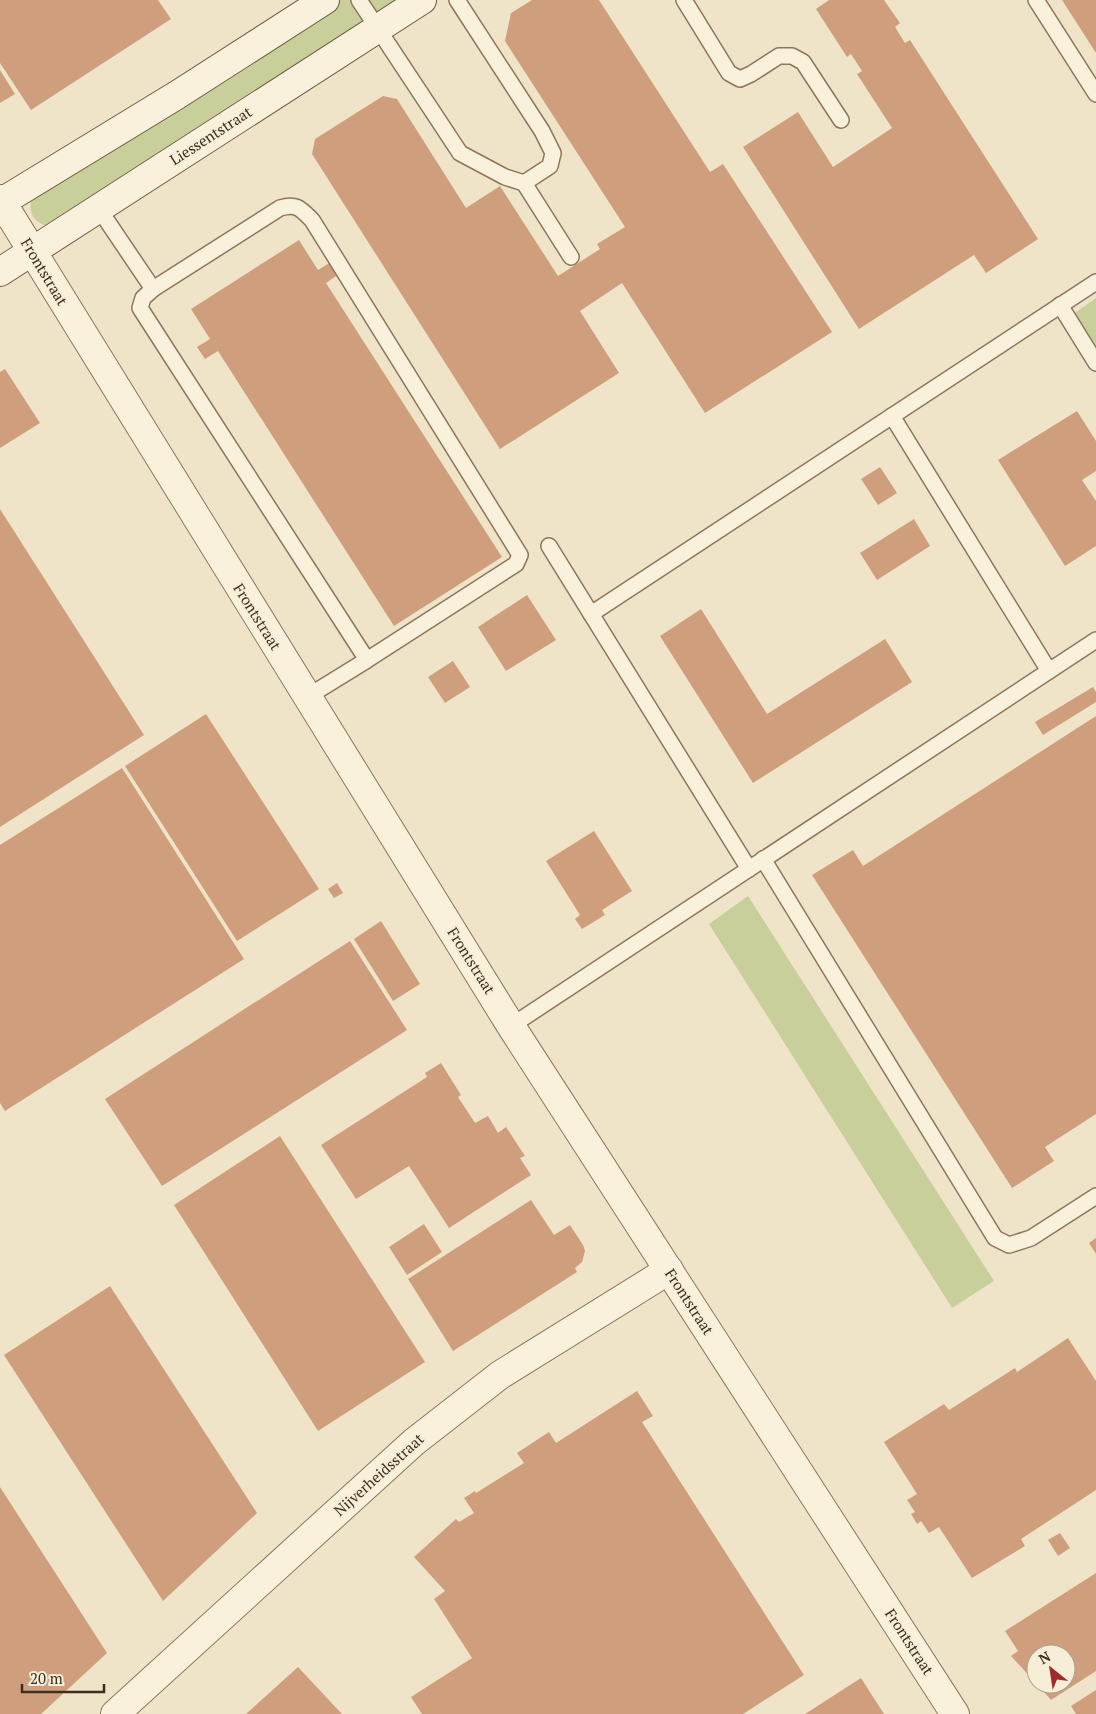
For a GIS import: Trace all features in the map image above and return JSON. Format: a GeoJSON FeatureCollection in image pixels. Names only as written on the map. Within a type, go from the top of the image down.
{"type":"FeatureCollection","features":[{"type":"Feature","properties":{"kind":"street"},"geometry":{"type":"LineString","coordinates":[[1,201],[177,95],[325,0]]}},
{"type":"Feature","properties":{"kind":"street","name":"Liessentstraat"},"geometry":{"type":"LineString","coordinates":[[0,272],[422,0]]}},
{"type":"Feature","properties":{"kind":"street","name":"Frontstraat"},"geometry":{"type":"LineString","coordinates":[[1,201],[511,1026],[955,1714]]}},
{"type":"Feature","properties":{"kind":"street","name":"Nijverheidsstraat"},"geometry":{"type":"LineString","coordinates":[[115,1714],[414,1442],[500,1375],[669,1270]]}},
{"type":"Feature","properties":{"kind":"lane"},"geometry":{"type":"LineString","coordinates":[[359,0],[460,153],[505,177],[524,183],[571,257]]}},
{"type":"Feature","properties":{"kind":"lane"},"geometry":{"type":"LineString","coordinates":[[458,0],[542,131],[554,153],[550,166],[524,183]]}},
{"type":"Feature","properties":{"kind":"lane"},"geometry":{"type":"LineString","coordinates":[[684,0],[729,73],[740,79],[779,56],[792,56],[803,62],[841,120]]}},
{"type":"Feature","properties":{"kind":"lane"},"geometry":{"type":"LineString","coordinates":[[1036,0],[1096,94]]}},
{"type":"Feature","properties":{"kind":"lane"},"geometry":{"type":"LineString","coordinates":[[307,697],[367,660],[516,564],[520,555],[312,220],[301,209],[291,205],[280,208],[152,289],[143,298],[140,308],[367,660]]}},
{"type":"Feature","properties":{"kind":"lane"},"geometry":{"type":"LineString","coordinates":[[98,209],[152,289]]}},
{"type":"Feature","properties":{"kind":"lane"},"geometry":{"type":"LineString","coordinates":[[591,614],[1096,282]]}},
{"type":"Feature","properties":{"kind":"lane"},"geometry":{"type":"LineString","coordinates":[[1060,305],[1096,363]]}},
{"type":"Feature","properties":{"kind":"lane"},"geometry":{"type":"LineString","coordinates":[[892,416],[1049,671]]}},
{"type":"Feature","properties":{"kind":"lane"},"geometry":{"type":"LineString","coordinates":[[549,546],[749,869]]}},
{"type":"Feature","properties":{"kind":"lane"},"geometry":{"type":"LineString","coordinates":[[511,1026],[1096,640]]}},
{"type":"Feature","properties":{"kind":"lane"},"geometry":{"type":"LineString","coordinates":[[763,859],[995,1238],[1009,1245],[1031,1238],[1096,1196]]}},
{"type":"Feature","properties":{"kind":"green space"},"geometry":{"type":"Polygon","coordinates":[[[338,0],[406,0],[47,226],[34,218],[31,211],[33,196],[338,0]]]}},
{"type":"Feature","properties":{"kind":"green space"},"geometry":{"type":"Polygon","coordinates":[[[1096,298],[1096,360],[1069,317],[1096,298]]]}},
{"type":"Feature","properties":{"kind":"green space"},"geometry":{"type":"Polygon","coordinates":[[[748,896],[994,1281],[952,1308],[709,924],[748,896]]]}},
{"type":"Feature","properties":{"kind":"building"},"geometry":{"type":"Polygon","coordinates":[[[0,0],[158,0],[171,19],[31,110],[0,63],[0,0]]]}},
{"type":"Feature","properties":{"kind":"building"},"geometry":{"type":"Polygon","coordinates":[[[532,0],[599,0],[710,172],[723,164],[832,332],[705,413],[622,283],[580,311],[619,373],[500,449],[312,154],[315,139],[383,96],[397,99],[466,208],[500,186],[558,276],[600,249],[597,244],[625,227],[505,41],[511,13],[532,0]]]}},
{"type":"Feature","properties":{"kind":"building"},"geometry":{"type":"Polygon","coordinates":[[[829,0],[884,0],[900,23],[895,27],[905,43],[910,40],[1038,239],[986,273],[974,255],[859,329],[743,147],[798,112],[833,167],[892,128],[857,74],[862,71],[851,54],[847,57],[816,9],[829,0]]]}},
{"type":"Feature","properties":{"kind":"building"},"geometry":{"type":"Polygon","coordinates":[[[1062,0],[1096,0],[1096,53],[1062,0]]]}},
{"type":"Feature","properties":{"kind":"building"},"geometry":{"type":"Polygon","coordinates":[[[0,70],[15,94],[0,103],[0,70]]]}},
{"type":"Feature","properties":{"kind":"building"},"geometry":{"type":"Polygon","coordinates":[[[299,240],[318,270],[331,262],[339,274],[326,283],[502,557],[394,626],[218,351],[205,359],[197,347],[210,339],[191,309],[299,240]]]}},
{"type":"Feature","properties":{"kind":"building"},"geometry":{"type":"Polygon","coordinates":[[[5,369],[40,423],[0,448],[0,372],[5,369]]]}},
{"type":"Feature","properties":{"kind":"building"},"geometry":{"type":"Polygon","coordinates":[[[1077,411],[1096,441],[1096,471],[1082,480],[1096,501],[1096,546],[1065,566],[998,460],[1077,411]]]}},
{"type":"Feature","properties":{"kind":"building"},"geometry":{"type":"Polygon","coordinates":[[[880,467],[897,493],[878,505],[861,479],[880,467]]]}},
{"type":"Feature","properties":{"kind":"building"},"geometry":{"type":"Polygon","coordinates":[[[0,509],[144,735],[0,827],[0,509]]]}},
{"type":"Feature","properties":{"kind":"building"},"geometry":{"type":"Polygon","coordinates":[[[914,519],[930,546],[877,580],[860,553],[914,519]]]}},
{"type":"Feature","properties":{"kind":"building"},"geometry":{"type":"Polygon","coordinates":[[[527,595],[556,640],[506,671],[478,627],[527,595]]]}},
{"type":"Feature","properties":{"kind":"building"},"geometry":{"type":"Polygon","coordinates":[[[701,609],[767,714],[885,639],[912,682],[753,783],[660,636],[701,609]]]}},
{"type":"Feature","properties":{"kind":"building"},"geometry":{"type":"Polygon","coordinates":[[[453,661],[470,687],[445,703],[428,677],[453,661]]]}},
{"type":"Feature","properties":{"kind":"building"},"geometry":{"type":"Polygon","coordinates":[[[1093,687],[1096,692],[1096,702],[1043,735],[1035,722],[1093,687]]]}},
{"type":"Feature","properties":{"kind":"building"},"geometry":{"type":"Polygon","coordinates":[[[206,714],[319,889],[237,941],[125,766],[206,714]]]}},
{"type":"Feature","properties":{"kind":"building"},"geometry":{"type":"Polygon","coordinates":[[[1096,716],[1096,1114],[1045,1147],[1054,1161],[1012,1188],[812,875],[853,850],[863,866],[1096,716]]]}},
{"type":"Feature","properties":{"kind":"building"},"geometry":{"type":"Polygon","coordinates":[[[122,768],[244,959],[5,1111],[0,1103],[0,845],[122,768]]]}},
{"type":"Feature","properties":{"kind":"building"},"geometry":{"type":"Polygon","coordinates":[[[594,831],[632,891],[602,910],[605,915],[582,929],[575,919],[580,915],[546,861],[594,831]]]}},
{"type":"Feature","properties":{"kind":"building"},"geometry":{"type":"Polygon","coordinates":[[[337,883],[343,893],[334,898],[328,889],[337,883]]]}},
{"type":"Feature","properties":{"kind":"building"},"geometry":{"type":"Polygon","coordinates":[[[381,921],[420,984],[393,1001],[354,939],[381,921]]]}},
{"type":"Feature","properties":{"kind":"building"},"geometry":{"type":"Polygon","coordinates":[[[350,941],[407,1030],[162,1186],[105,1099],[350,941]]]}},
{"type":"Feature","properties":{"kind":"building"},"geometry":{"type":"Polygon","coordinates":[[[441,1063],[461,1095],[458,1097],[475,1123],[488,1116],[498,1133],[506,1127],[525,1156],[520,1158],[531,1175],[449,1228],[409,1166],[356,1199],[321,1145],[427,1077],[425,1073],[441,1063]]]}},
{"type":"Feature","properties":{"kind":"building"},"geometry":{"type":"Polygon","coordinates":[[[280,1136],[425,1362],[318,1431],[174,1205],[280,1136]]]}},
{"type":"Feature","properties":{"kind":"building"},"geometry":{"type":"Polygon","coordinates":[[[531,1200],[554,1235],[570,1225],[583,1245],[585,1251],[582,1262],[575,1268],[577,1272],[453,1351],[408,1279],[531,1200]]]}},
{"type":"Feature","properties":{"kind":"building"},"geometry":{"type":"Polygon","coordinates":[[[424,1224],[442,1252],[407,1275],[389,1247],[424,1224]]]}},
{"type":"Feature","properties":{"kind":"building"},"geometry":{"type":"Polygon","coordinates":[[[1096,1238],[1096,1254],[1089,1243],[1096,1238]]]}},
{"type":"Feature","properties":{"kind":"building"},"geometry":{"type":"Polygon","coordinates":[[[110,1286],[257,1513],[163,1601],[4,1355],[110,1286]]]}},
{"type":"Feature","properties":{"kind":"building"},"geometry":{"type":"Polygon","coordinates":[[[1068,1338],[1096,1381],[1096,1490],[1021,1539],[1025,1546],[972,1578],[939,1527],[929,1533],[921,1521],[917,1524],[911,1514],[915,1512],[907,1500],[917,1494],[884,1442],[944,1404],[949,1410],[1015,1368],[1017,1372],[1068,1338]]]}},
{"type":"Feature","properties":{"kind":"building"},"geometry":{"type":"Polygon","coordinates":[[[637,1391],[653,1416],[642,1422],[804,1675],[743,1714],[422,1714],[411,1697],[472,1658],[434,1599],[445,1591],[414,1557],[456,1519],[459,1522],[474,1513],[464,1498],[475,1491],[476,1493],[524,1463],[517,1453],[549,1432],[556,1443],[637,1391]]]}},
{"type":"Feature","properties":{"kind":"building"},"geometry":{"type":"Polygon","coordinates":[[[0,1487],[107,1653],[41,1714],[0,1714],[0,1487]]]}},
{"type":"Feature","properties":{"kind":"building"},"geometry":{"type":"Polygon","coordinates":[[[1060,1533],[1070,1548],[1058,1556],[1048,1540],[1060,1533]]]}},
{"type":"Feature","properties":{"kind":"building"},"geometry":{"type":"Polygon","coordinates":[[[1096,1573],[1096,1671],[1076,1684],[1076,1644],[1026,1644],[1026,1672],[1011,1656],[1018,1651],[1005,1631],[1096,1573]]]}},
{"type":"Feature","properties":{"kind":"building"},"geometry":{"type":"Polygon","coordinates":[[[298,1667],[342,1714],[246,1714],[298,1667]]]}},
{"type":"Feature","properties":{"kind":"building"},"geometry":{"type":"Polygon","coordinates":[[[861,1678],[884,1714],[805,1714],[861,1678]]]}},
{"type":"Feature","properties":{"kind":"building"},"geometry":{"type":"Polygon","coordinates":[[[1096,1690],[1096,1714],[1076,1714],[1071,1706],[1096,1690]]]}},
{"type":"Feature","properties":{"kind":"building"},"geometry":{"type":"Polygon","coordinates":[[[1046,1694],[1060,1694],[1051,1700],[1046,1694]]]}}]}
